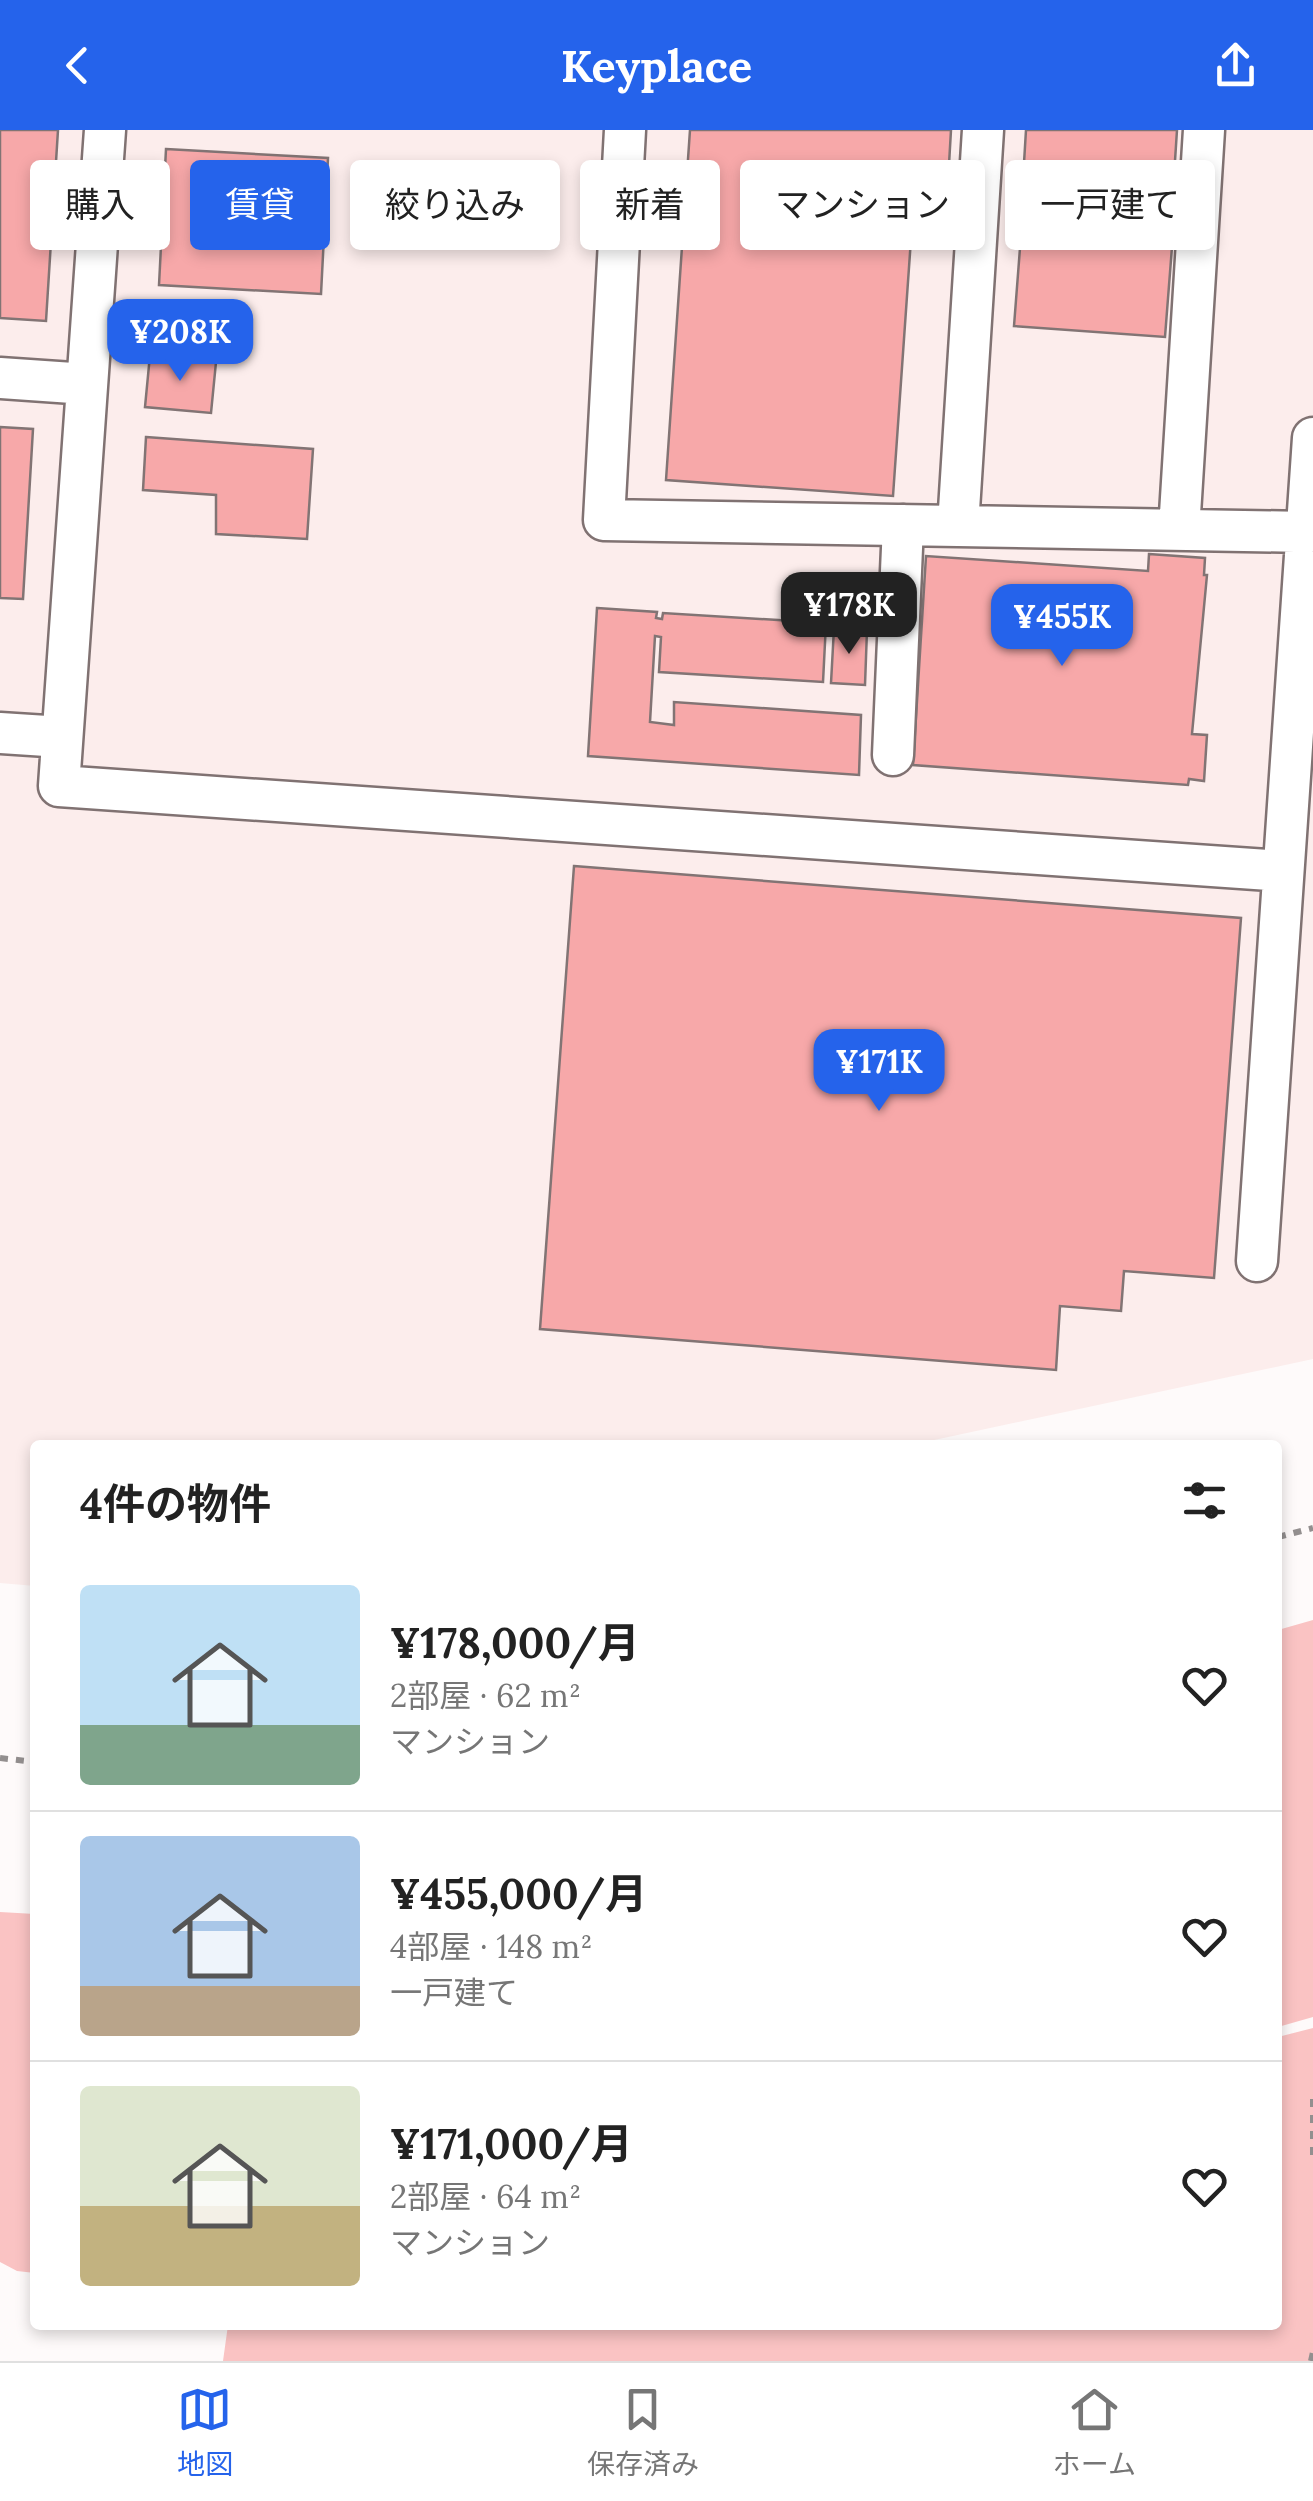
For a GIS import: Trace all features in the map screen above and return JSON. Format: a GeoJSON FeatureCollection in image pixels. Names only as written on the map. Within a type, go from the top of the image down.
{"type":"FeatureCollection","features":[{"type":"Feature","properties":{"kind":"lane"},"geometry":{"type":"LineString","coordinates":[[105,130],[59,786],[1283,871]]}},
{"type":"Feature","properties":{"kind":"lane"},"geometry":{"type":"LineString","coordinates":[[626,130],[604,520],[1307,532]]}},
{"type":"Feature","properties":{"kind":"lane"},"geometry":{"type":"LineString","coordinates":[[958,526],[982,130]]}},
{"type":"Feature","properties":{"kind":"lane"},"geometry":{"type":"LineString","coordinates":[[1179,530],[1204,130]]}},
{"type":"Feature","properties":{"kind":"lane"},"geometry":{"type":"LineString","coordinates":[[0,378],[87,384]]}},
{"type":"Feature","properties":{"kind":"lane"},"geometry":{"type":"LineString","coordinates":[[1257,1261],[1283,871],[1306,636],[1313,438]]}},
{"type":"Feature","properties":{"kind":"lane"},"geometry":{"type":"LineString","coordinates":[[893,755],[904,525]]}},
{"type":"Feature","properties":{"kind":"lane"},"geometry":{"type":"LineString","coordinates":[[0,733],[62,738]]}},
{"type":"Feature","properties":{"kind":"path"},"geometry":{"type":"LineString","coordinates":[[1282,1535],[1313,1528]]}},
{"type":"Feature","properties":{"kind":"path"},"geometry":{"type":"LineString","coordinates":[[0,1758],[30,1761]]}},
{"type":"Feature","properties":{"kind":"path"},"geometry":{"type":"LineString","coordinates":[[1313,2099],[1313,2159]]}},
{"type":"Feature","properties":{"kind":"path"},"geometry":{"type":"LineString","coordinates":[[1311,2361],[1313,2352]]}},
{"type":"Feature","properties":{"kind":"shaded area"},"geometry":{"type":"Polygon","coordinates":[[[0,130],[1313,130],[1313,1359],[934,1440],[30,1440],[30,1586],[0,1583],[0,130]]]}},
{"type":"Feature","properties":{"kind":"shaded area"},"geometry":{"type":"Polygon","coordinates":[[[1313,1620],[1313,2017],[1282,2026],[1282,1629],[1313,1620]]]}},
{"type":"Feature","properties":{"kind":"shaded area"},"geometry":{"type":"Polygon","coordinates":[[[0,1912],[30,1914],[30,2272],[0,2262],[0,1912]]]}},
{"type":"Feature","properties":{"kind":"shaded area"},"geometry":{"type":"Polygon","coordinates":[[[1313,2028],[1313,2361],[223,2361],[227,2330],[1282,2330],[1282,2036],[1313,2028]]]}},
{"type":"Feature","properties":{"kind":"building"},"geometry":{"type":"Polygon","coordinates":[[[0,130],[58,130],[56,160],[30,160],[30,250],[50,250],[46,321],[0,318],[0,130]]]}},
{"type":"Feature","properties":{"kind":"building"},"geometry":{"type":"Polygon","coordinates":[[[690,130],[951,130],[949,160],[740,160],[740,250],[910,250],[893,496],[666,480],[682,250],[720,250],[720,160],[688,160],[690,130]]]}},
{"type":"Feature","properties":{"kind":"building"},"geometry":{"type":"Polygon","coordinates":[[[1026,130],[1177,130],[1175,160],[1024,160],[1026,130]]]}},
{"type":"Feature","properties":{"kind":"building"},"geometry":{"type":"Polygon","coordinates":[[[166,149],[328,158],[190,160],[190,250],[323,250],[321,294],[159,285],[161,250],[170,250],[170,160],[165,160],[166,149]]]}},
{"type":"Feature","properties":{"kind":"building"},"geometry":{"type":"Polygon","coordinates":[[[1020,250],[1172,250],[1165,337],[1014,326],[1020,250]]]}},
{"type":"Feature","properties":{"kind":"building"},"geometry":{"type":"Polygon","coordinates":[[[155,312],[218,314],[216,356],[153,353],[155,312]]]}},
{"type":"Feature","properties":{"kind":"building"},"geometry":{"type":"Polygon","coordinates":[[[150,355],[216,362],[211,413],[145,407],[150,355]]]}},
{"type":"Feature","properties":{"kind":"building"},"geometry":{"type":"Polygon","coordinates":[[[0,427],[33,429],[23,599],[0,598],[0,427]]]}},
{"type":"Feature","properties":{"kind":"building"},"geometry":{"type":"Polygon","coordinates":[[[146,437],[313,449],[307,539],[216,534],[216,495],[143,490],[146,437]]]}},
{"type":"Feature","properties":{"kind":"building"},"geometry":{"type":"Polygon","coordinates":[[[1149,554],[1205,558],[1207,575],[1192,734],[1207,735],[1204,781],[1189,779],[1188,785],[913,765],[926,556],[1148,571],[1149,554]]]}},
{"type":"Feature","properties":{"kind":"building"},"geometry":{"type":"Polygon","coordinates":[[[597,608],[657,612],[656,618],[662,619],[663,613],[826,623],[823,682],[659,672],[661,637],[655,636],[650,722],[674,725],[674,702],[861,715],[859,775],[588,756],[597,608]]]}},
{"type":"Feature","properties":{"kind":"building"},"geometry":{"type":"Polygon","coordinates":[[[834,628],[867,630],[865,685],[831,683],[834,628]]]}},
{"type":"Feature","properties":{"kind":"building"},"geometry":{"type":"Polygon","coordinates":[[[574,866],[1241,918],[1214,1278],[1124,1271],[1121,1311],[1060,1306],[1056,1370],[540,1329],[574,866]]]}}]}
